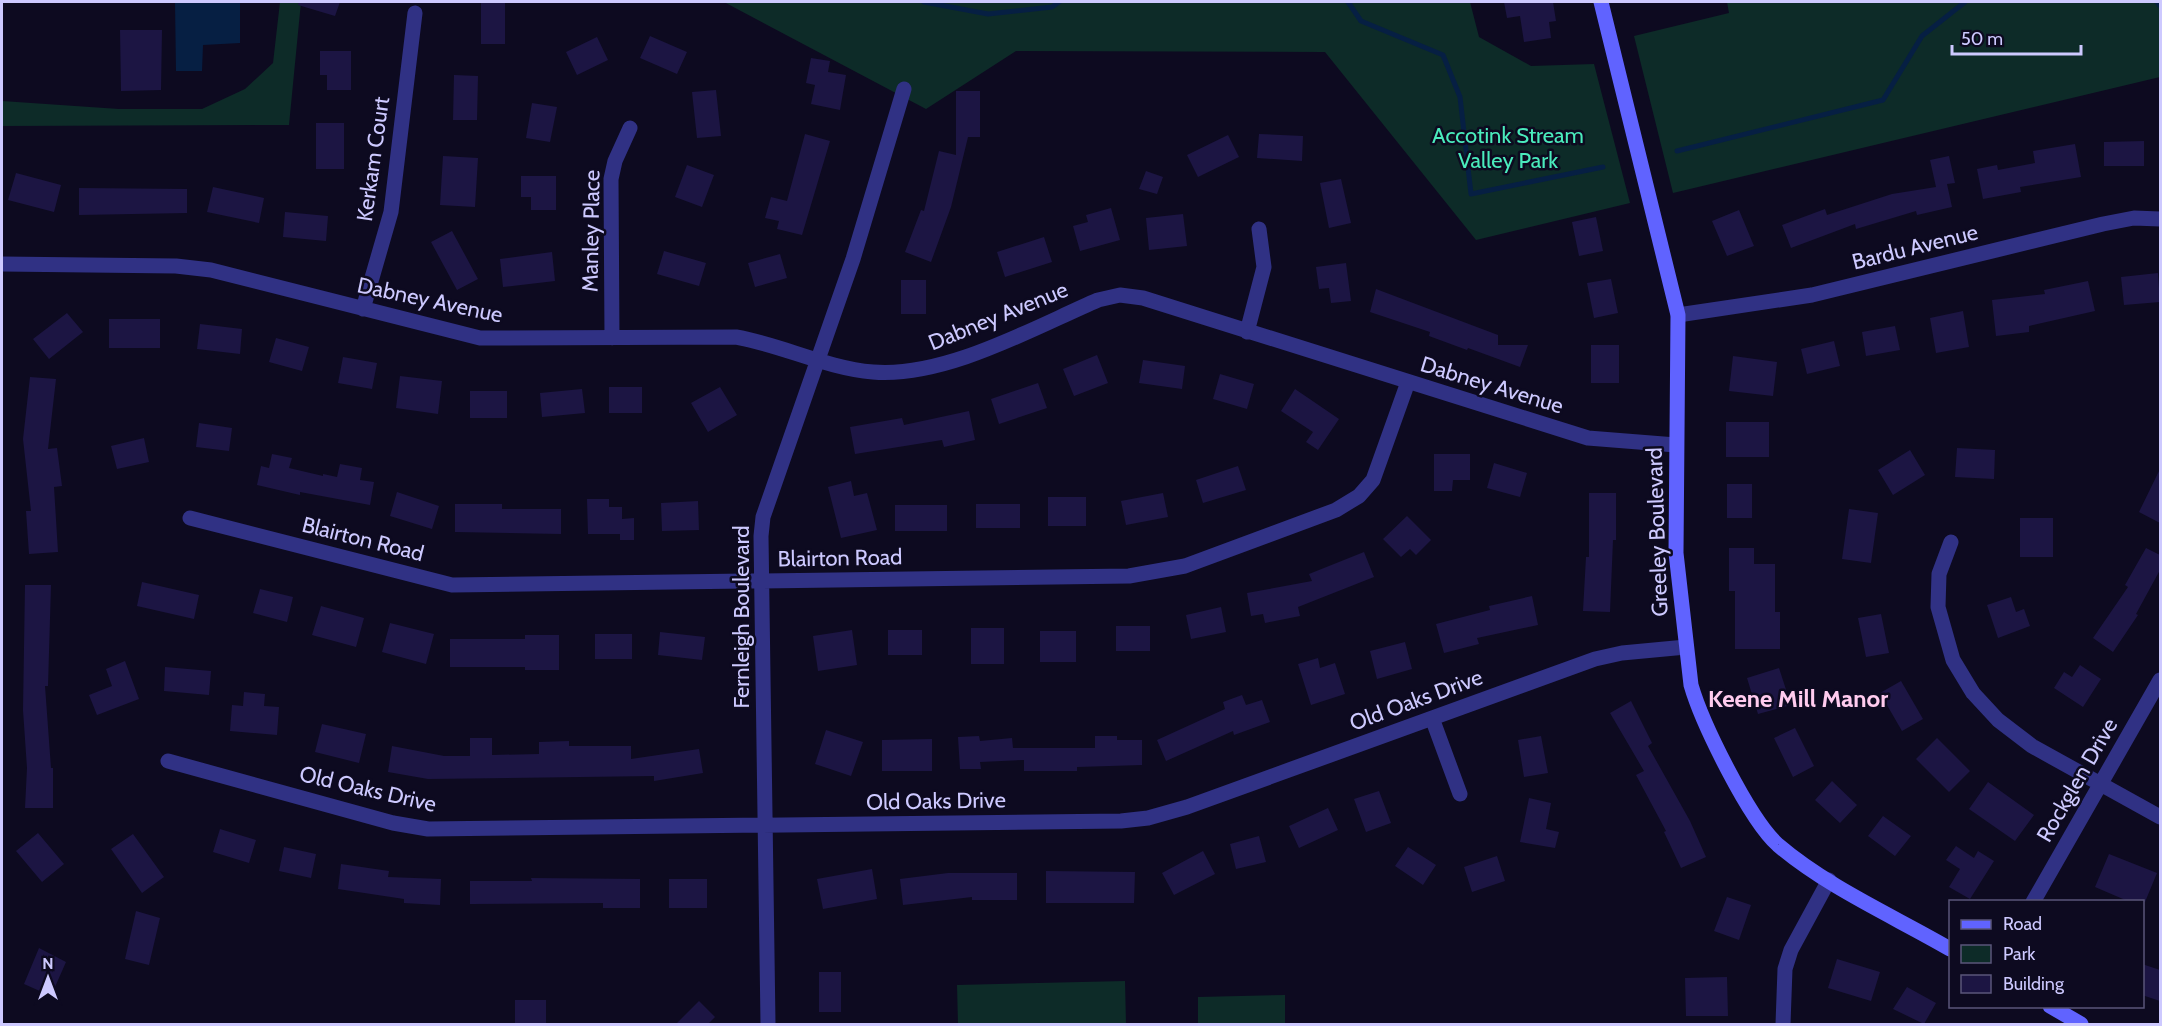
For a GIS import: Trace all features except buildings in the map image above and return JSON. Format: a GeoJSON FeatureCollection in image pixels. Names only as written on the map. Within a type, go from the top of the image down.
{"type":"FeatureCollection","features":[{"type":"Feature","properties":{"kind":"street","name":"Greeley Boulevard"},"geometry":{"type":"LineString","coordinates":[[1601,2],[1678,315],[1676,553],[1691,685],[1701,716],[1757,819],[1777,844],[1829,880],[1949,948]]}},
{"type":"Feature","properties":{"kind":"street","name":"Kerkam Court"},"geometry":{"type":"LineString","coordinates":[[363,309],[391,212],[415,13]]}},
{"type":"Feature","properties":{"kind":"street","name":"Fernleigh Boulevard"},"geometry":{"type":"LineString","coordinates":[[768,1024],[763,517],[853,259],[904,89]]}},
{"type":"Feature","properties":{"kind":"street","name":"Manley Place"},"geometry":{"type":"LineString","coordinates":[[612,338],[611,179],[615,161],[630,128]]}},
{"type":"Feature","properties":{"kind":"street","name":"Bardu Avenue"},"geometry":{"type":"LineString","coordinates":[[1678,315],[1812,295],[2103,224],[2134,218],[2160,219]]}},
{"type":"Feature","properties":{"kind":"street"},"geometry":{"type":"LineString","coordinates":[[1247,332],[1264,267],[1259,229]]}},
{"type":"Feature","properties":{"kind":"street","name":"Dabney Avenue"},"geometry":{"type":"LineString","coordinates":[[2,264],[176,266],[211,270],[480,338],[736,337],[762,341],[819,360],[872,372],[928,369],[962,358],[1098,300],[1120,296],[1143,298],[1588,438],[1676,445]]}},
{"type":"Feature","properties":{"kind":"street","name":"Blairton Road"},"geometry":{"type":"LineString","coordinates":[[190,518],[452,585],[1129,576],[1185,566],[1336,510],[1359,496],[1378,469],[1408,382]]}},
{"type":"Feature","properties":{"kind":"street"},"geometry":{"type":"LineString","coordinates":[[1951,542],[1940,574],[1938,608],[1945,640],[1961,676],[1985,707],[2012,732],[2160,818]]}},
{"type":"Feature","properties":{"kind":"street","name":"Old Oaks Drive"},"geometry":{"type":"LineString","coordinates":[[168,761],[393,823],[428,829],[1148,818],[1187,807],[1595,659],[1622,653],[1686,647]]}},
{"type":"Feature","properties":{"kind":"street","name":"Rockglen Drive"},"geometry":{"type":"LineString","coordinates":[[2034,900],[2160,680]]}},
{"type":"Feature","properties":{"kind":"street"},"geometry":{"type":"LineString","coordinates":[[1432,718],[1460,794]]}},
{"type":"Feature","properties":{"kind":"street"},"geometry":{"type":"LineString","coordinates":[[1783,1024],[1785,969],[1791,950],[1829,880]]}},
{"type":"Feature","properties":{"kind":"street"},"geometry":{"type":"LineString","coordinates":[[2053,1008],[2081,1024]]}},
{"type":"Feature","properties":{"kind":"green space"},"geometry":{"type":"Polygon","coordinates":[[[280,2],[301,2],[289,125],[2,126],[2,101],[119,109],[202,109],[245,89],[273,63],[280,2]]]}},
{"type":"Feature","properties":{"kind":"green space","name":"Accotink Stream Valley Park"},"geometry":{"type":"Polygon","coordinates":[[[724,2],[1470,2],[1479,37],[1531,66],[1594,64],[1630,203],[1476,240],[1325,52],[1016,51],[926,109],[724,2]]]}},
{"type":"Feature","properties":{"kind":"green space"},"geometry":{"type":"Polygon","coordinates":[[[1727,2],[2160,2],[2160,77],[1673,193],[1634,36],[1729,13],[1727,2]]]}},
{"type":"Feature","properties":{"kind":"green space"},"geometry":{"type":"Polygon","coordinates":[[[1125,981],[1126,1024],[958,1024],[957,985],[1125,981]]]}},
{"type":"Feature","properties":{"kind":"green space"},"geometry":{"type":"Polygon","coordinates":[[[1285,995],[1285,1024],[1198,1024],[1198,997],[1285,995]]]}},
{"type":"Feature","properties":{"kind":"water"},"geometry":{"type":"Polygon","coordinates":[[[175,2],[240,2],[240,43],[203,45],[202,71],[176,71],[175,2]]]}},
{"type":"Feature","properties":{"kind":"waterway"},"geometry":{"type":"LineString","coordinates":[[924,2],[988,14],[1052,7],[1059,2]]}},
{"type":"Feature","properties":{"kind":"waterway"},"geometry":{"type":"LineString","coordinates":[[1348,2],[1361,21],[1443,55],[1460,97],[1471,194],[1603,167]]}},
{"type":"Feature","properties":{"kind":"waterway"},"geometry":{"type":"LineString","coordinates":[[1677,151],[1883,100],[1922,36],[1965,2]]}},
{"type":"Feature","properties":{"kind":"waterway"},"geometry":{"type":"LineString","coordinates":[[2157,2],[2160,6]]}},
{"type":"Feature","properties":{"kind":"district","name":"Keene Mill Manor"},"geometry":{"type":"Point","coordinates":[1798,698]}}]}
